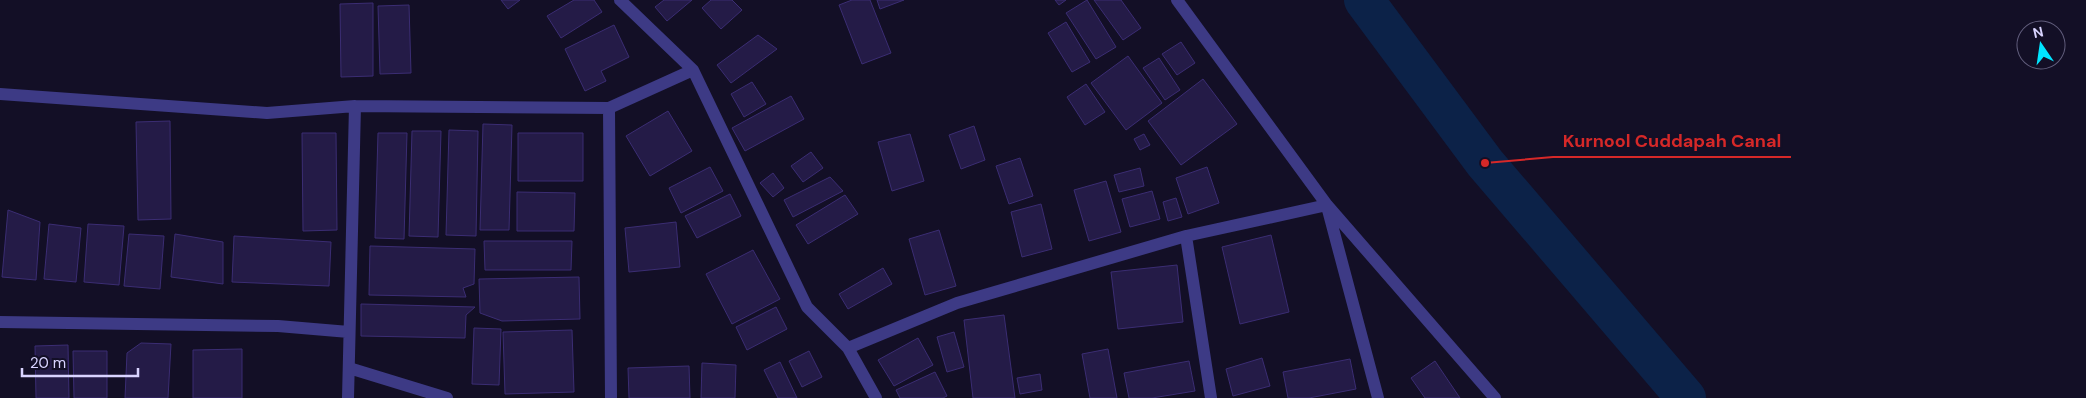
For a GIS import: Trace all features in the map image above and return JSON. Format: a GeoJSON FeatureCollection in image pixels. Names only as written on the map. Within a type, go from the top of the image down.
{"type":"FeatureCollection","features":[{"type":"Feature","properties":{"kind":"street"},"geometry":{"type":"LineString","coordinates":[[620,0],[693,70],[807,307],[848,348],[876,398]]}},
{"type":"Feature","properties":{"kind":"street"},"geometry":{"type":"LineString","coordinates":[[1177,0],[1327,205],[1496,398]]}},
{"type":"Feature","properties":{"kind":"street"},"geometry":{"type":"LineString","coordinates":[[0,94],[267,113],[355,106],[609,108],[693,70]]}},
{"type":"Feature","properties":{"kind":"street"},"geometry":{"type":"LineString","coordinates":[[348,398],[355,106]]}},
{"type":"Feature","properties":{"kind":"street"},"geometry":{"type":"LineString","coordinates":[[609,108],[611,398]]}},
{"type":"Feature","properties":{"kind":"street"},"geometry":{"type":"LineString","coordinates":[[848,348],[957,303],[1186,236],[1327,205]]}},
{"type":"Feature","properties":{"kind":"street"},"geometry":{"type":"LineString","coordinates":[[1327,205],[1378,398]]}},
{"type":"Feature","properties":{"kind":"street"},"geometry":{"type":"LineString","coordinates":[[1186,236],[1211,398]]}},
{"type":"Feature","properties":{"kind":"street"},"geometry":{"type":"LineString","coordinates":[[0,322],[278,326],[349,332]]}},
{"type":"Feature","properties":{"kind":"street"},"geometry":{"type":"LineString","coordinates":[[348,368],[447,398]]}},
{"type":"Feature","properties":{"kind":"building"},"geometry":{"type":"Polygon","coordinates":[[[501,0],[520,0],[508,9],[501,0]]]}},
{"type":"Feature","properties":{"kind":"building"},"geometry":{"type":"Polygon","coordinates":[[[574,0],[594,0],[602,12],[561,38],[547,16],[574,0]]]}},
{"type":"Feature","properties":{"kind":"building"},"geometry":{"type":"Polygon","coordinates":[[[664,0],[692,0],[667,21],[655,7],[664,0]]]}},
{"type":"Feature","properties":{"kind":"building"},"geometry":{"type":"Polygon","coordinates":[[[711,0],[732,0],[742,10],[721,29],[702,8],[711,0]]]}},
{"type":"Feature","properties":{"kind":"building"},"geometry":{"type":"Polygon","coordinates":[[[852,0],[870,0],[891,53],[862,64],[839,5],[852,0]]]}},
{"type":"Feature","properties":{"kind":"building"},"geometry":{"type":"Polygon","coordinates":[[[877,0],[904,0],[880,9],[877,0]]]}},
{"type":"Feature","properties":{"kind":"building"},"geometry":{"type":"Polygon","coordinates":[[[1055,0],[1066,0],[1059,5],[1055,0]]]}},
{"type":"Feature","properties":{"kind":"building"},"geometry":{"type":"Polygon","coordinates":[[[1087,0],[1116,47],[1096,59],[1066,13],[1087,0]]]}},
{"type":"Feature","properties":{"kind":"building"},"geometry":{"type":"Polygon","coordinates":[[[1094,0],[1121,0],[1141,28],[1123,40],[1094,0]]]}},
{"type":"Feature","properties":{"kind":"building"},"geometry":{"type":"Polygon","coordinates":[[[373,3],[373,76],[341,77],[340,4],[373,3]]]}},
{"type":"Feature","properties":{"kind":"building"},"geometry":{"type":"Polygon","coordinates":[[[409,5],[411,73],[380,74],[378,6],[409,5]]]}},
{"type":"Feature","properties":{"kind":"building"},"geometry":{"type":"Polygon","coordinates":[[[1066,22],[1090,62],[1072,72],[1048,33],[1066,22]]]}},
{"type":"Feature","properties":{"kind":"building"},"geometry":{"type":"Polygon","coordinates":[[[614,25],[629,57],[601,71],[606,81],[585,91],[565,49],[614,25]]]}},
{"type":"Feature","properties":{"kind":"building"},"geometry":{"type":"Polygon","coordinates":[[[758,35],[777,49],[731,83],[717,65],[758,35]]]}},
{"type":"Feature","properties":{"kind":"building"},"geometry":{"type":"Polygon","coordinates":[[[1181,42],[1195,63],[1177,75],[1162,54],[1181,42]]]}},
{"type":"Feature","properties":{"kind":"building"},"geometry":{"type":"Polygon","coordinates":[[[1128,56],[1162,103],[1126,130],[1091,83],[1128,56]]]}},
{"type":"Feature","properties":{"kind":"building"},"geometry":{"type":"Polygon","coordinates":[[[1159,58],[1180,90],[1165,100],[1143,68],[1159,58]]]}},
{"type":"Feature","properties":{"kind":"building"},"geometry":{"type":"Polygon","coordinates":[[[1203,79],[1237,124],[1181,165],[1148,121],[1203,79]]]}},
{"type":"Feature","properties":{"kind":"building"},"geometry":{"type":"Polygon","coordinates":[[[752,82],[766,104],[744,117],[731,94],[752,82]]]}},
{"type":"Feature","properties":{"kind":"building"},"geometry":{"type":"Polygon","coordinates":[[[1086,84],[1105,112],[1085,125],[1067,97],[1086,84]]]}},
{"type":"Feature","properties":{"kind":"building"},"geometry":{"type":"Polygon","coordinates":[[[791,96],[804,119],[745,151],[732,128],[791,96]]]}},
{"type":"Feature","properties":{"kind":"building"},"geometry":{"type":"Polygon","coordinates":[[[668,111],[692,151],[650,176],[626,136],[668,111]]]}},
{"type":"Feature","properties":{"kind":"building"},"geometry":{"type":"Polygon","coordinates":[[[170,121],[171,219],[138,220],[136,122],[170,121]]]}},
{"type":"Feature","properties":{"kind":"building"},"geometry":{"type":"Polygon","coordinates":[[[483,124],[512,125],[509,230],[480,230],[483,124]]]}},
{"type":"Feature","properties":{"kind":"building"},"geometry":{"type":"Polygon","coordinates":[[[974,126],[985,160],[961,169],[949,135],[974,126]]]}},
{"type":"Feature","properties":{"kind":"building"},"geometry":{"type":"Polygon","coordinates":[[[449,130],[478,131],[476,236],[446,235],[449,130]]]}},
{"type":"Feature","properties":{"kind":"building"},"geometry":{"type":"Polygon","coordinates":[[[412,131],[441,131],[438,237],[409,236],[412,131]]]}},
{"type":"Feature","properties":{"kind":"building"},"geometry":{"type":"Polygon","coordinates":[[[302,133],[336,133],[337,230],[303,231],[302,133]]]}},
{"type":"Feature","properties":{"kind":"building"},"geometry":{"type":"Polygon","coordinates":[[[378,133],[407,133],[404,239],[375,238],[378,133]]]}},
{"type":"Feature","properties":{"kind":"building"},"geometry":{"type":"Polygon","coordinates":[[[518,133],[583,133],[583,181],[518,181],[518,133]]]}},
{"type":"Feature","properties":{"kind":"building"},"geometry":{"type":"Polygon","coordinates":[[[910,134],[924,181],[892,191],[878,142],[910,134]]]}},
{"type":"Feature","properties":{"kind":"building"},"geometry":{"type":"Polygon","coordinates":[[[1144,134],[1150,145],[1140,150],[1134,139],[1144,134]]]}},
{"type":"Feature","properties":{"kind":"building"},"geometry":{"type":"Polygon","coordinates":[[[811,152],[823,168],[803,182],[791,166],[811,152]]]}},
{"type":"Feature","properties":{"kind":"building"},"geometry":{"type":"Polygon","coordinates":[[[1020,158],[1033,196],[1009,204],[996,166],[1020,158]]]}},
{"type":"Feature","properties":{"kind":"building"},"geometry":{"type":"Polygon","coordinates":[[[710,167],[723,191],[681,213],[669,188],[710,167]]]}},
{"type":"Feature","properties":{"kind":"building"},"geometry":{"type":"Polygon","coordinates":[[[1207,167],[1219,203],[1188,214],[1176,178],[1207,167]]]}},
{"type":"Feature","properties":{"kind":"building"},"geometry":{"type":"Polygon","coordinates":[[[1140,168],[1144,186],[1119,192],[1114,175],[1140,168]]]}},
{"type":"Feature","properties":{"kind":"building"},"geometry":{"type":"Polygon","coordinates":[[[773,173],[784,188],[773,197],[760,183],[773,173]]]}},
{"type":"Feature","properties":{"kind":"building"},"geometry":{"type":"Polygon","coordinates":[[[830,177],[843,191],[793,217],[784,200],[830,177]]]}},
{"type":"Feature","properties":{"kind":"building"},"geometry":{"type":"Polygon","coordinates":[[[1106,181],[1121,232],[1089,241],[1074,190],[1106,181]]]}},
{"type":"Feature","properties":{"kind":"building"},"geometry":{"type":"Polygon","coordinates":[[[1152,191],[1160,219],[1130,227],[1122,199],[1152,191]]]}},
{"type":"Feature","properties":{"kind":"building"},"geometry":{"type":"Polygon","coordinates":[[[517,192],[575,193],[574,231],[517,231],[517,192]]]}},
{"type":"Feature","properties":{"kind":"building"},"geometry":{"type":"Polygon","coordinates":[[[730,194],[741,216],[697,238],[685,216],[730,194]]]}},
{"type":"Feature","properties":{"kind":"building"},"geometry":{"type":"Polygon","coordinates":[[[845,195],[858,214],[808,244],[796,225],[845,195]]]}},
{"type":"Feature","properties":{"kind":"building"},"geometry":{"type":"Polygon","coordinates":[[[1176,198],[1182,217],[1168,221],[1163,202],[1176,198]]]}},
{"type":"Feature","properties":{"kind":"building"},"geometry":{"type":"Polygon","coordinates":[[[1041,204],[1052,249],[1022,257],[1011,212],[1041,204]]]}},
{"type":"Feature","properties":{"kind":"building"},"geometry":{"type":"Polygon","coordinates":[[[8,210],[40,222],[36,280],[2,277],[8,210]]]}},
{"type":"Feature","properties":{"kind":"building"},"geometry":{"type":"Polygon","coordinates":[[[676,222],[680,267],[629,272],[625,228],[676,222]]]}},
{"type":"Feature","properties":{"kind":"building"},"geometry":{"type":"Polygon","coordinates":[[[49,224],[81,228],[76,282],[44,279],[49,224]]]}},
{"type":"Feature","properties":{"kind":"building"},"geometry":{"type":"Polygon","coordinates":[[[88,224],[124,226],[119,285],[84,282],[88,224]]]}},
{"type":"Feature","properties":{"kind":"building"},"geometry":{"type":"Polygon","coordinates":[[[939,230],[956,286],[925,295],[909,239],[939,230]]]}},
{"type":"Feature","properties":{"kind":"building"},"geometry":{"type":"Polygon","coordinates":[[[129,234],[164,236],[160,289],[124,286],[129,234]]]}},
{"type":"Feature","properties":{"kind":"building"},"geometry":{"type":"Polygon","coordinates":[[[175,234],[223,242],[223,284],[171,277],[175,234]]]}},
{"type":"Feature","properties":{"kind":"building"},"geometry":{"type":"Polygon","coordinates":[[[1271,235],[1289,312],[1240,324],[1222,247],[1271,235]]]}},
{"type":"Feature","properties":{"kind":"building"},"geometry":{"type":"Polygon","coordinates":[[[234,236],[331,242],[329,286],[232,282],[234,236]]]}},
{"type":"Feature","properties":{"kind":"building"},"geometry":{"type":"Polygon","coordinates":[[[484,241],[572,241],[571,270],[485,270],[484,241]]]}},
{"type":"Feature","properties":{"kind":"building"},"geometry":{"type":"Polygon","coordinates":[[[370,246],[475,249],[474,284],[463,288],[466,297],[369,295],[370,246]]]}},
{"type":"Feature","properties":{"kind":"building"},"geometry":{"type":"Polygon","coordinates":[[[753,250],[780,299],[732,324],[706,274],[753,250]]]}},
{"type":"Feature","properties":{"kind":"building"},"geometry":{"type":"Polygon","coordinates":[[[1177,265],[1183,322],[1118,329],[1111,272],[1177,265]]]}},
{"type":"Feature","properties":{"kind":"building"},"geometry":{"type":"Polygon","coordinates":[[[883,268],[892,284],[848,309],[839,294],[883,268]]]}},
{"type":"Feature","properties":{"kind":"building"},"geometry":{"type":"Polygon","coordinates":[[[579,277],[580,319],[502,321],[480,313],[479,279],[579,277]]]}},
{"type":"Feature","properties":{"kind":"building"},"geometry":{"type":"Polygon","coordinates":[[[361,304],[475,307],[466,315],[465,338],[361,336],[361,304]]]}},
{"type":"Feature","properties":{"kind":"building"},"geometry":{"type":"Polygon","coordinates":[[[776,307],[787,329],[747,350],[736,327],[776,307]]]}},
{"type":"Feature","properties":{"kind":"building"},"geometry":{"type":"Polygon","coordinates":[[[1004,315],[1015,398],[973,398],[964,320],[1004,315]]]}},
{"type":"Feature","properties":{"kind":"building"},"geometry":{"type":"Polygon","coordinates":[[[474,328],[501,329],[499,385],[472,384],[474,328]]]}},
{"type":"Feature","properties":{"kind":"building"},"geometry":{"type":"Polygon","coordinates":[[[572,330],[574,392],[505,394],[503,332],[572,330]]]}},
{"type":"Feature","properties":{"kind":"building"},"geometry":{"type":"Polygon","coordinates":[[[954,332],[964,367],[947,372],[937,337],[954,332]]]}},
{"type":"Feature","properties":{"kind":"building"},"geometry":{"type":"Polygon","coordinates":[[[918,338],[933,365],[894,386],[878,360],[918,338]]]}},
{"type":"Feature","properties":{"kind":"building"},"geometry":{"type":"Polygon","coordinates":[[[141,343],[171,344],[168,398],[125,398],[127,353],[141,343]]]}},
{"type":"Feature","properties":{"kind":"building"},"geometry":{"type":"Polygon","coordinates":[[[68,345],[69,398],[36,398],[35,346],[68,345]]]}},
{"type":"Feature","properties":{"kind":"building"},"geometry":{"type":"Polygon","coordinates":[[[242,349],[242,398],[193,398],[193,350],[242,349]]]}},
{"type":"Feature","properties":{"kind":"building"},"geometry":{"type":"Polygon","coordinates":[[[1108,349],[1117,398],[1090,398],[1082,354],[1108,349]]]}},
{"type":"Feature","properties":{"kind":"building"},"geometry":{"type":"Polygon","coordinates":[[[73,351],[107,351],[107,398],[74,398],[73,351]]]}},
{"type":"Feature","properties":{"kind":"building"},"geometry":{"type":"Polygon","coordinates":[[[809,351],[822,377],[802,387],[789,361],[809,351]]]}},
{"type":"Feature","properties":{"kind":"building"},"geometry":{"type":"Polygon","coordinates":[[[1262,358],[1270,386],[1233,396],[1226,369],[1262,358]]]}},
{"type":"Feature","properties":{"kind":"building"},"geometry":{"type":"Polygon","coordinates":[[[1350,359],[1356,389],[1309,398],[1288,398],[1283,372],[1350,359]]]}},
{"type":"Feature","properties":{"kind":"building"},"geometry":{"type":"Polygon","coordinates":[[[1189,361],[1195,391],[1152,398],[1129,398],[1124,373],[1189,361]]]}},
{"type":"Feature","properties":{"kind":"building"},"geometry":{"type":"Polygon","coordinates":[[[1435,361],[1460,398],[1425,398],[1411,378],[1435,361]]]}},
{"type":"Feature","properties":{"kind":"building"},"geometry":{"type":"Polygon","coordinates":[[[780,362],[797,398],[778,398],[764,370],[780,362]]]}},
{"type":"Feature","properties":{"kind":"building"},"geometry":{"type":"Polygon","coordinates":[[[702,363],[736,365],[735,398],[701,398],[702,363]]]}},
{"type":"Feature","properties":{"kind":"building"},"geometry":{"type":"Polygon","coordinates":[[[689,366],[690,398],[629,398],[628,368],[689,366]]]}},
{"type":"Feature","properties":{"kind":"building"},"geometry":{"type":"Polygon","coordinates":[[[935,372],[947,396],[943,398],[900,398],[896,390],[935,372]]]}},
{"type":"Feature","properties":{"kind":"building"},"geometry":{"type":"Polygon","coordinates":[[[1040,374],[1042,390],[1020,394],[1017,378],[1040,374]]]}},
{"type":"Feature","properties":{"kind":"waterway"},"geometry":{"type":"LineString","coordinates":[[1364,0],[1485,163],[1686,398]]}},
{"type":"Feature","properties":{"kind":"place","name":"Kurnool Cuddapah Canal"},"geometry":{"type":"Point","coordinates":[1485,163]}}]}
